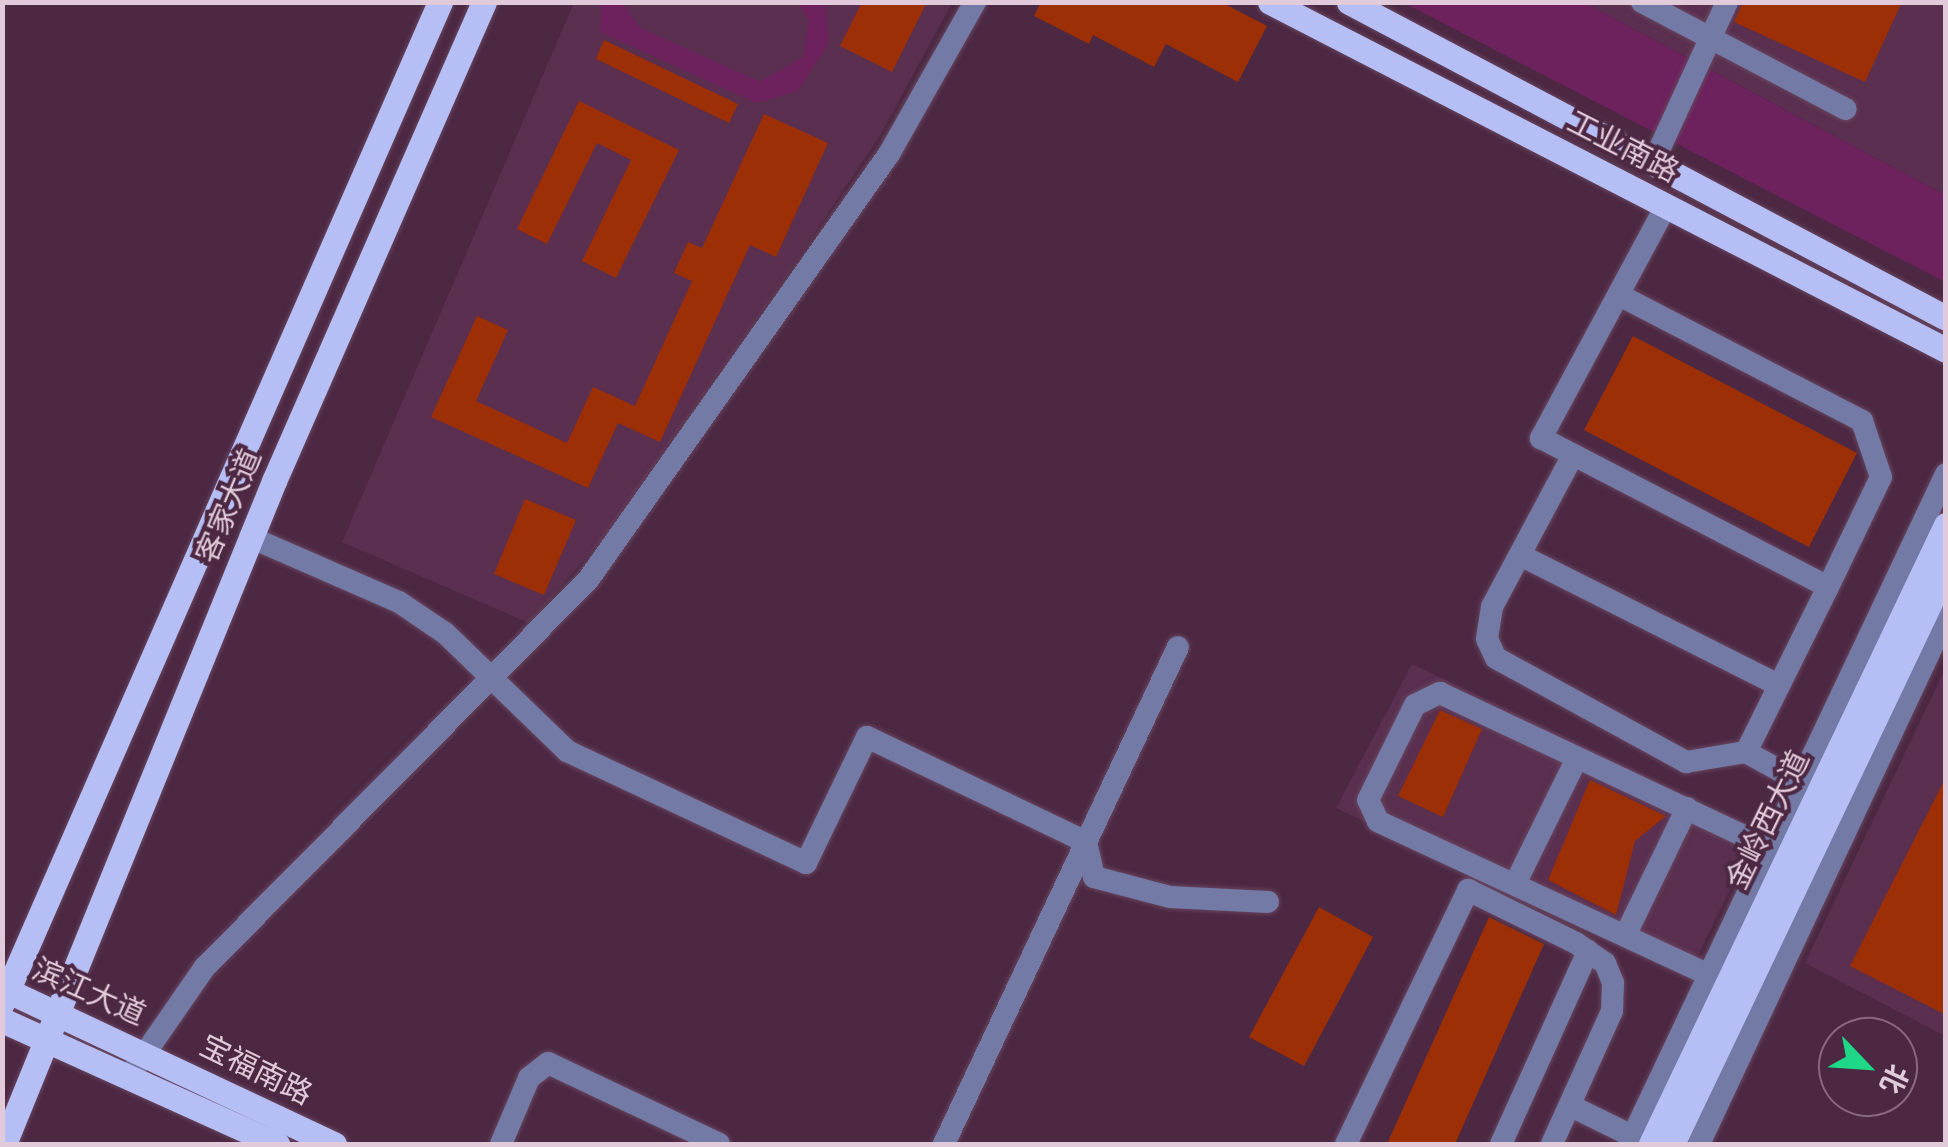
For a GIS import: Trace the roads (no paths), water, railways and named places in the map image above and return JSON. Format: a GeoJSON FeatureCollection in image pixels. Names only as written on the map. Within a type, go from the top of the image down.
{"type":"FeatureCollection","features":[{"type":"Feature","properties":{"kind":"main road","name":"客家大道"},"geometry":{"type":"LineString","coordinates":[[4,994],[440,2]]}},
{"type":"Feature","properties":{"kind":"main road","name":"客家大道"},"geometry":{"type":"LineString","coordinates":[[4,1144],[250,537],[484,2]]}},
{"type":"Feature","properties":{"kind":"main road","name":"工业南路"},"geometry":{"type":"LineString","coordinates":[[1270,2],[1946,350]]}},
{"type":"Feature","properties":{"kind":"main road","name":"工业南路"},"geometry":{"type":"LineString","coordinates":[[1350,2],[1946,318]]}},
{"type":"Feature","properties":{"kind":"main road","name":"金岭西大道"},"geometry":{"type":"LineString","coordinates":[[1638,1142],[1946,525]]}},
{"type":"Feature","properties":{"kind":"main road","name":"金岭西大道"},"geometry":{"type":"LineString","coordinates":[[1672,1144],[1946,568]]}},
{"type":"Feature","properties":{"kind":"main road","name":"滨江大道"},"geometry":{"type":"LineString","coordinates":[[4,994],[149,1054]]}},
{"type":"Feature","properties":{"kind":"main road","name":"宝福南路"},"geometry":{"type":"LineString","coordinates":[[2,1020],[277,1144]]}},
{"type":"Feature","properties":{"kind":"main road","name":"宝福南路"},"geometry":{"type":"LineString","coordinates":[[149,1054],[334,1144]]}},
{"type":"Feature","properties":{"kind":"street"},"geometry":{"type":"LineString","coordinates":[[130,1075],[149,1054],[204,967],[493,682],[588,580],[672,468],[889,154],[975,2]]}},
{"type":"Feature","properties":{"kind":"street"},"geometry":{"type":"LineString","coordinates":[[1642,2],[1846,110]]}},
{"type":"Feature","properties":{"kind":"street"},"geometry":{"type":"LineString","coordinates":[[1653,163],[1727,2]]}},
{"type":"Feature","properties":{"kind":"street"},"geometry":{"type":"LineString","coordinates":[[1666,206],[1542,438],[1828,588]]}},
{"type":"Feature","properties":{"kind":"street"},"geometry":{"type":"LineString","coordinates":[[1618,295],[1862,421],[1881,477],[1746,752]]}},
{"type":"Feature","properties":{"kind":"street"},"geometry":{"type":"LineString","coordinates":[[1573,454],[1492,607],[1487,639],[1505,666],[1686,762],[1746,752],[1799,780]]}},
{"type":"Feature","properties":{"kind":"street"},"geometry":{"type":"LineString","coordinates":[[1571,1106],[1638,1142],[1707,974],[1946,474]]}},
{"type":"Feature","properties":{"kind":"street"},"geometry":{"type":"LineString","coordinates":[[250,537],[399,602],[567,751],[806,864],[868,737],[1086,842]]}},
{"type":"Feature","properties":{"kind":"street"},"geometry":{"type":"LineString","coordinates":[[1520,555],[1779,685]]}},
{"type":"Feature","properties":{"kind":"street"},"geometry":{"type":"LineString","coordinates":[[1699,1144],[1946,617]]}},
{"type":"Feature","properties":{"kind":"street"},"geometry":{"type":"LineString","coordinates":[[944,1144],[1178,647]]}},
{"type":"Feature","properties":{"kind":"street"},"geometry":{"type":"LineString","coordinates":[[1707,974],[1368,810],[1407,721],[1426,694],[1440,694],[1768,847]]}},
{"type":"Feature","properties":{"kind":"street"},"geometry":{"type":"LineString","coordinates":[[1515,884],[1576,760]]}},
{"type":"Feature","properties":{"kind":"street"},"geometry":{"type":"LineString","coordinates":[[1626,934],[1687,808]]}},
{"type":"Feature","properties":{"kind":"street"},"geometry":{"type":"LineString","coordinates":[[1086,842],[1094,877],[1170,897],[1268,902]]}},
{"type":"Feature","properties":{"kind":"street"},"geometry":{"type":"LineString","coordinates":[[1346,1144],[1468,890],[1588,951],[1613,983],[1612,1011],[1552,1144]]}},
{"type":"Feature","properties":{"kind":"street"},"geometry":{"type":"LineString","coordinates":[[1500,1144],[1588,951]]}},
{"type":"Feature","properties":{"kind":"street"},"geometry":{"type":"LineString","coordinates":[[500,1144],[530,1078],[548,1063],[684,1138],[719,1144]]}}]}
